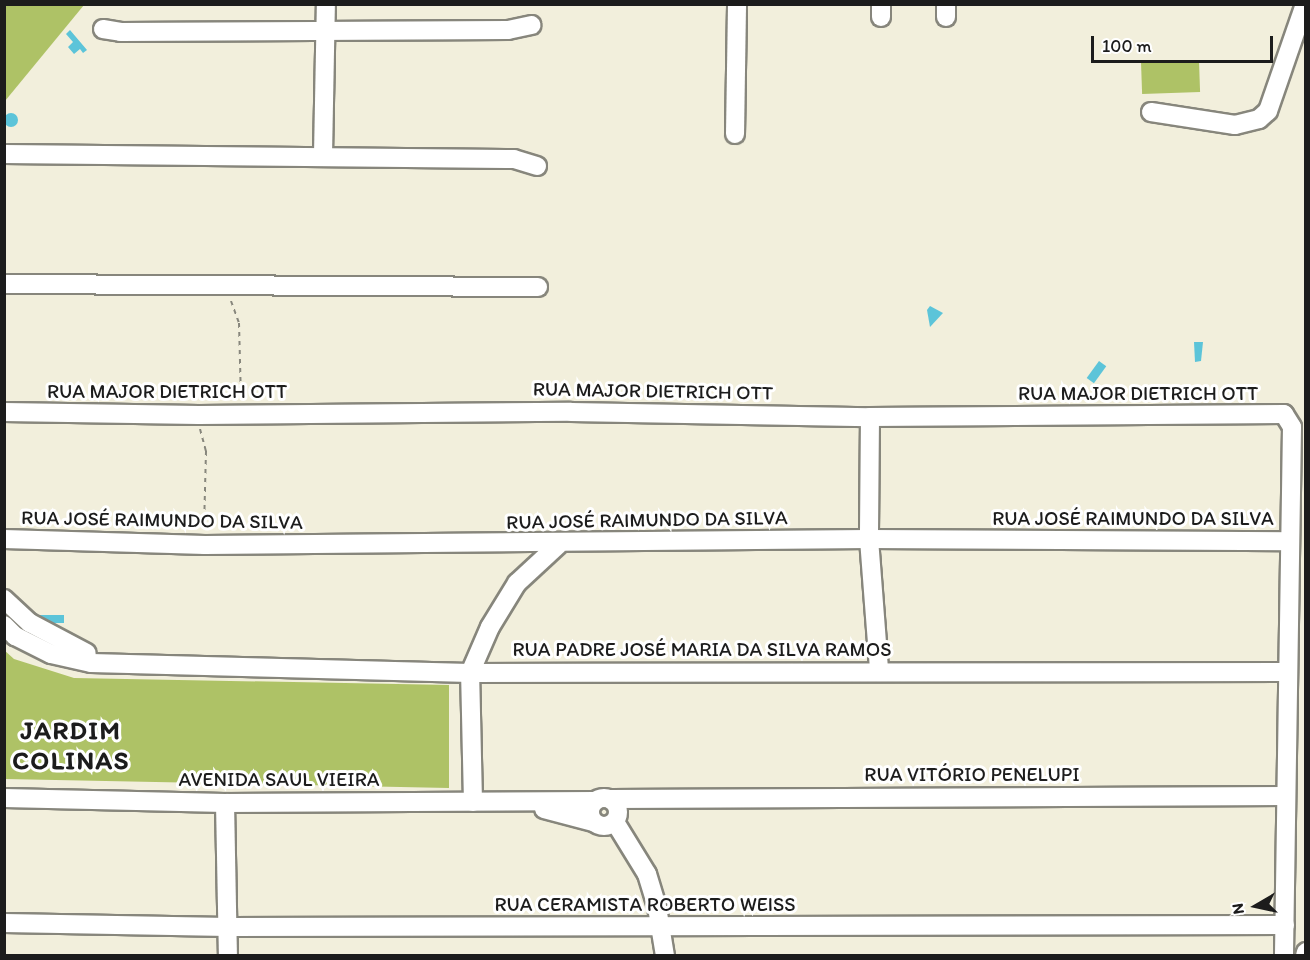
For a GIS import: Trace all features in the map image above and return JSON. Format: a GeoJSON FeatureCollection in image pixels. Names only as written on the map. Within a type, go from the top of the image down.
{"type":"FeatureCollection","features":[{"type":"Feature","properties":{"kind":"street"},"geometry":{"type":"LineString","coordinates":[[323,156],[326,4]]}},
{"type":"Feature","properties":{"kind":"street"},"geometry":{"type":"LineString","coordinates":[[735,134],[737,4]]}},
{"type":"Feature","properties":{"kind":"street"},"geometry":{"type":"LineString","coordinates":[[1150,112],[1235,125],[1259,119],[1268,111],[1305,4]]}},
{"type":"Feature","properties":{"kind":"street"},"geometry":{"type":"LineString","coordinates":[[103,29],[121,32],[326,29],[508,30],[531,25]]}},
{"type":"Feature","properties":{"kind":"street"},"geometry":{"type":"LineString","coordinates":[[4,154],[513,159],[537,166]]}},
{"type":"Feature","properties":{"kind":"street"},"geometry":{"type":"LineString","coordinates":[[4,284],[538,287]]}},
{"type":"Feature","properties":{"kind":"street","name":"RUA MAJOR DIETRICH OTT"},"geometry":{"type":"LineString","coordinates":[[4,412],[199,415],[572,412],[870,417],[1284,414],[1292,427],[1290,541]]}},
{"type":"Feature","properties":{"kind":"street"},"geometry":{"type":"LineString","coordinates":[[870,417],[869,539],[879,670]]}},
{"type":"Feature","properties":{"kind":"street","name":"RUA JOSÉ RAIMUNDO DA SILVA"},"geometry":{"type":"LineString","coordinates":[[4,539],[205,545],[558,545],[869,539],[1290,541]]}},
{"type":"Feature","properties":{"kind":"street"},"geometry":{"type":"LineString","coordinates":[[1284,956],[1290,541]]}},
{"type":"Feature","properties":{"kind":"street"},"geometry":{"type":"LineString","coordinates":[[473,802],[470,673],[503,603],[530,568],[558,545]]}},
{"type":"Feature","properties":{"kind":"street"},"geometry":{"type":"LineString","coordinates":[[4,598],[30,623],[60,641],[117,664]]}},
{"type":"Feature","properties":{"kind":"street","name":"RUA PADRE JOSÉ MARIA DA SILVA RAMOS"},"geometry":{"type":"LineString","coordinates":[[4,625],[15,636],[51,654],[91,663],[117,664],[470,673],[879,670],[1287,672]]}},
{"type":"Feature","properties":{"kind":"street","name":"AVENIDA SAUL VIEIRA"},"geometry":{"type":"LineString","coordinates":[[4,792],[36,798]]}},
{"type":"Feature","properties":{"kind":"street","name":"RUA VITÓRIO PENELUPI"},"geometry":{"type":"LineString","coordinates":[[606,814],[658,796],[1286,796]]}},
{"type":"Feature","properties":{"kind":"street","name":"AVENIDA SAUL VIEIRA"},"geometry":{"type":"LineString","coordinates":[[4,798],[225,802],[473,802],[522,804],[606,814]]}},
{"type":"Feature","properties":{"kind":"street"},"geometry":{"type":"LineString","coordinates":[[225,802],[228,956]]}},
{"type":"Feature","properties":{"kind":"street"},"geometry":{"type":"LineString","coordinates":[[606,814],[634,851],[650,882],[664,956]]}},
{"type":"Feature","properties":{"kind":"street","name":"RUA CERAMISTA ROBERTO WEISS"},"geometry":{"type":"LineString","coordinates":[[4,923],[228,927],[1285,925]]}},
{"type":"Feature","properties":{"kind":"path"},"geometry":{"type":"LineString","coordinates":[[227,284],[239,323],[242,415]]}},
{"type":"Feature","properties":{"kind":"path"},"geometry":{"type":"LineString","coordinates":[[199,415],[206,451],[205,545]]}},
{"type":"Feature","properties":{"kind":"green space"},"geometry":{"type":"Polygon","coordinates":[[[4,5],[84,5],[5,101],[4,5]]]}},
{"type":"Feature","properties":{"kind":"green space"},"geometry":{"type":"Polygon","coordinates":[[[1199,61],[1200,92],[1142,94],[1141,63],[1199,61]]]}},
{"type":"Feature","properties":{"kind":"green space"},"geometry":{"type":"Polygon","coordinates":[[[4,650],[14,659],[74,678],[449,685],[449,788],[5,779],[4,650]]]}},
{"type":"Feature","properties":{"kind":"water"},"geometry":{"type":"Polygon","coordinates":[[[70,30],[87,50],[83,53],[80,49],[74,54],[68,47],[73,42],[66,34],[70,30]]]}},
{"type":"Feature","properties":{"kind":"water"},"geometry":{"type":"Polygon","coordinates":[[[8,113],[14,113],[18,120],[14,127],[8,127],[4,123],[4,117],[8,113]]]}},
{"type":"Feature","properties":{"kind":"water"},"geometry":{"type":"Polygon","coordinates":[[[930,306],[943,313],[930,327],[927,310],[930,306]]]}},
{"type":"Feature","properties":{"kind":"water"},"geometry":{"type":"Polygon","coordinates":[[[1194,342],[1203,342],[1201,361],[1195,362],[1194,342]]]}},
{"type":"Feature","properties":{"kind":"water"},"geometry":{"type":"Polygon","coordinates":[[[1099,361],[1106,366],[1094,383],[1087,378],[1099,361]]]}},
{"type":"Feature","properties":{"kind":"water"},"geometry":{"type":"Polygon","coordinates":[[[40,615],[64,615],[64,623],[40,623],[40,615]]]}},
{"type":"Feature","properties":{"kind":"district","name":"JARDIM COLINAS"},"geometry":{"type":"Point","coordinates":[71,746]}}]}
